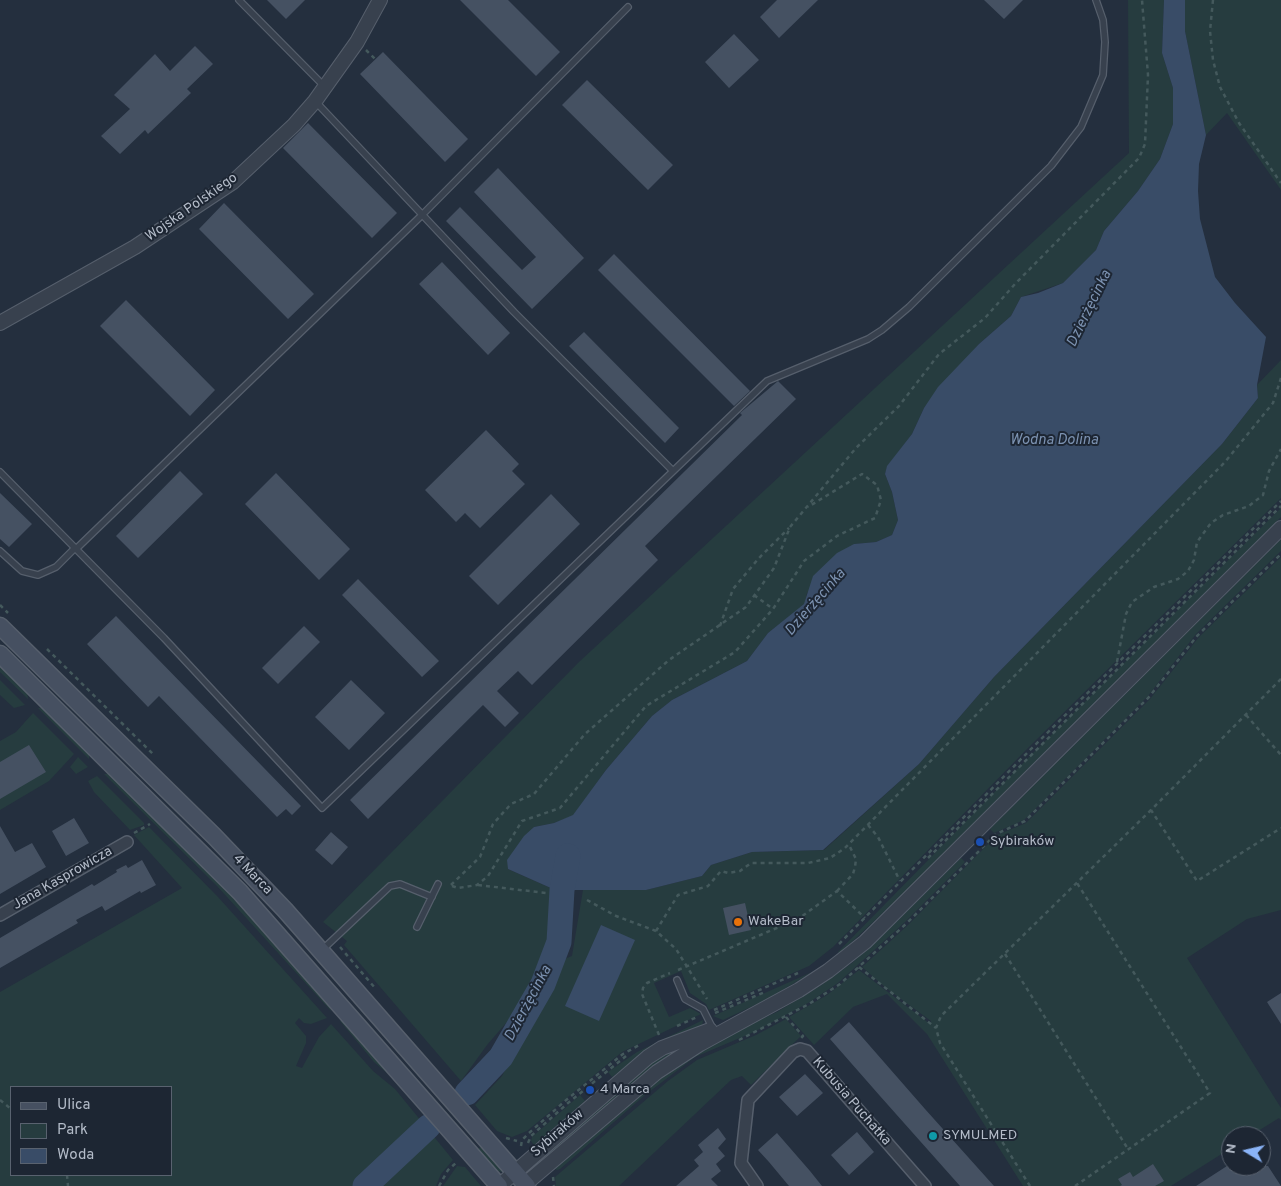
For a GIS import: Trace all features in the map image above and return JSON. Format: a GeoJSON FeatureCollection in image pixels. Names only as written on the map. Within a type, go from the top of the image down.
{"type":"FeatureCollection","features":[{"type":"Feature","properties":{"kind":"main road","name":"4 Marca"},"geometry":{"type":"LineString","coordinates":[[0,626],[214,836],[322,950],[522,1182]]}},
{"type":"Feature","properties":{"kind":"main road","name":"4 Marca"},"geometry":{"type":"LineString","coordinates":[[0,654],[240,892],[499,1186]]}},
{"type":"Feature","properties":{"kind":"street","name":"Wojska Polskiego"},"geometry":{"type":"LineString","coordinates":[[0,323],[151,238],[234,182],[294,125],[326,87],[357,42],[380,0]]}},
{"type":"Feature","properties":{"kind":"street","name":"Sybiraków"},"geometry":{"type":"LineString","coordinates":[[499,1186],[522,1182],[647,1078],[690,1049],[815,981],[874,934],[1281,528]]}},
{"type":"Feature","properties":{"kind":"street","name":"Jana Kasprowicza"},"geometry":{"type":"LineString","coordinates":[[0,915],[127,842]]}},
{"type":"Feature","properties":{"kind":"street","name":"Sybiraków"},"geometry":{"type":"LineString","coordinates":[[522,1182],[656,1051],[712,1016],[750,1016]]}},
{"type":"Feature","properties":{"kind":"street","name":"Kubusia Puchatka"},"geometry":{"type":"LineString","coordinates":[[751,1184],[741,1163],[748,1100],[793,1052],[800,1049],[808,1051],[925,1186]]}},
{"type":"Feature","properties":{"kind":"lane"},"geometry":{"type":"LineString","coordinates":[[239,0],[326,87]]}},
{"type":"Feature","properties":{"kind":"lane"},"geometry":{"type":"LineString","coordinates":[[0,472],[164,638],[322,808],[767,381],[868,339],[882,330],[910,307],[1051,166],[1081,127],[1104,75],[1105,42],[1103,20],[1096,0]]}},
{"type":"Feature","properties":{"kind":"lane"},"geometry":{"type":"LineString","coordinates":[[0,551],[22,571],[38,575],[56,567],[422,215],[628,7]]}},
{"type":"Feature","properties":{"kind":"lane"},"geometry":{"type":"LineString","coordinates":[[314,101],[514,312],[673,471]]}},
{"type":"Feature","properties":{"kind":"lane"},"geometry":{"type":"LineString","coordinates":[[322,950],[390,886],[400,884],[432,897]]}},
{"type":"Feature","properties":{"kind":"lane"},"geometry":{"type":"LineString","coordinates":[[417,927],[438,884]]}},
{"type":"Feature","properties":{"kind":"lane"},"geometry":{"type":"LineString","coordinates":[[677,980],[685,999],[712,1016]]}},
{"type":"Feature","properties":{"kind":"path"},"geometry":{"type":"LineString","coordinates":[[719,627],[733,589],[758,558],[790,527],[856,448],[899,406],[939,354],[986,318],[1014,284],[1138,158],[1145,144],[1148,75],[1142,0]]}},
{"type":"Feature","properties":{"kind":"path"},"geometry":{"type":"LineString","coordinates":[[1213,0],[1211,40],[1213,60],[1220,88],[1239,123],[1281,183]]}},
{"type":"Feature","properties":{"kind":"path"},"geometry":{"type":"LineString","coordinates":[[1277,178],[1281,176]]}},
{"type":"Feature","properties":{"kind":"path"},"geometry":{"type":"LineString","coordinates":[[656,931],[678,895],[708,886],[721,871],[728,873],[740,871],[751,863],[808,863],[830,858],[849,845],[1225,462],[1273,403],[1281,378]]}},
{"type":"Feature","properties":{"kind":"path"},"geometry":{"type":"LineString","coordinates":[[1115,671],[1126,614],[1132,602],[1148,590],[1178,579],[1188,571],[1194,560],[1197,542],[1211,523],[1223,515],[1249,506],[1263,495],[1269,471],[1281,449]]}},
{"type":"Feature","properties":{"kind":"path"},"geometry":{"type":"LineString","coordinates":[[477,884],[488,876],[522,821],[560,808],[646,706],[735,652],[774,609],[804,561],[837,536],[875,518],[881,500],[877,486],[862,474],[804,510]]}},
{"type":"Feature","properties":{"kind":"path"},"geometry":{"type":"LineString","coordinates":[[835,950],[1116,664],[1281,501]]}},
{"type":"Feature","properties":{"kind":"path"},"geometry":{"type":"LineString","coordinates":[[901,883],[1281,506]]}},
{"type":"Feature","properties":{"kind":"path"},"geometry":{"type":"LineString","coordinates":[[451,885],[480,857],[493,824],[512,804],[534,794],[585,734],[670,660],[746,607],[774,568],[790,527]]}},
{"type":"Feature","properties":{"kind":"path"},"geometry":{"type":"LineString","coordinates":[[754,595],[774,609]]}},
{"type":"Feature","properties":{"kind":"path"},"geometry":{"type":"LineString","coordinates":[[936,1028],[941,1016],[1151,810],[1281,679]]}},
{"type":"Feature","properties":{"kind":"path"},"geometry":{"type":"LineString","coordinates":[[1246,714],[1281,754]]}},
{"type":"Feature","properties":{"kind":"path"},"geometry":{"type":"LineString","coordinates":[[1151,810],[1197,881],[1281,828]]}},
{"type":"Feature","properties":{"kind":"path"},"geometry":{"type":"LineString","coordinates":[[127,842],[132,834],[150,824],[146,821]]}},
{"type":"Feature","properties":{"kind":"path"},"geometry":{"type":"LineString","coordinates":[[868,825],[878,837],[901,883]]}},
{"type":"Feature","properties":{"kind":"path"},"geometry":{"type":"LineString","coordinates":[[661,1037],[642,994],[643,988],[647,983],[798,919],[837,891],[852,874],[856,859],[849,845]]}},
{"type":"Feature","properties":{"kind":"path"},"geometry":{"type":"LineString","coordinates":[[1075,1186],[1210,1093],[1077,883]]}},
{"type":"Feature","properties":{"kind":"path"},"geometry":{"type":"LineString","coordinates":[[438,884],[451,885],[458,888],[477,884],[546,893]]}},
{"type":"Feature","properties":{"kind":"path"},"geometry":{"type":"LineString","coordinates":[[837,891],[866,919]]}},
{"type":"Feature","properties":{"kind":"path"},"geometry":{"type":"LineString","coordinates":[[587,900],[616,916],[656,931],[676,949],[712,1016],[802,973]]}},
{"type":"Feature","properties":{"kind":"path"},"geometry":{"type":"LineString","coordinates":[[1005,954],[1128,1150]]}},
{"type":"Feature","properties":{"kind":"path"},"geometry":{"type":"LineString","coordinates":[[859,967],[936,1028],[940,1043],[1030,1186]]}},
{"type":"Feature","properties":{"kind":"path"},"geometry":{"type":"LineString","coordinates":[[674,1028],[702,1015]]}},
{"type":"Feature","properties":{"kind":"path"},"geometry":{"type":"LineString","coordinates":[[786,1017],[803,1036],[793,1052]]}},
{"type":"Feature","properties":{"kind":"path"},"geometry":{"type":"LineString","coordinates":[[651,1039],[661,1037],[666,1032]]}},
{"type":"Feature","properties":{"kind":"path"},"geometry":{"type":"LineString","coordinates":[[520,1146],[522,1140],[565,1101],[624,1054],[643,1043]]}},
{"type":"Feature","properties":{"kind":"path"},"geometry":{"type":"LineString","coordinates":[[0,1100],[10,1108]]}},
{"type":"Feature","properties":{"kind":"path"},"geometry":{"type":"LineString","coordinates":[[439,1186],[448,1170],[458,1161]]}},
{"type":"Feature","properties":{"kind":"green space"},"geometry":{"type":"Polygon","coordinates":[[[1128,0],[1164,0],[1162,53],[1173,88],[1173,124],[1160,159],[1138,191],[1104,231],[1096,250],[1063,283],[1021,297],[1011,316],[979,344],[924,408],[912,434],[888,466],[885,474],[892,492],[898,520],[892,535],[876,542],[854,544],[807,593],[805,604],[768,633],[747,661],[672,700],[652,716],[606,770],[573,816],[554,823],[534,827],[508,869],[553,889],[550,938],[525,1001],[487,1045],[461,1081],[344,945],[347,941],[323,922],[579,662],[1129,153],[1128,0]]]}},
{"type":"Feature","properties":{"kind":"green space"},"geometry":{"type":"Polygon","coordinates":[[[1185,0],[1281,0],[1281,190],[1227,113],[1206,135],[1185,31],[1185,0]]]}},
{"type":"Feature","properties":{"kind":"green space"},"geometry":{"type":"Polygon","coordinates":[[[1281,360],[1281,498],[1027,749],[833,947],[809,966],[709,1010],[706,1004],[690,993],[681,971],[654,983],[669,1017],[690,1008],[701,1014],[622,1052],[527,1131],[512,1137],[497,1131],[475,1105],[502,1076],[562,960],[572,956],[583,890],[646,890],[702,876],[711,865],[752,852],[824,850],[919,764],[994,677],[1222,444],[1258,398],[1257,385],[1281,360]]]}},
{"type":"Feature","properties":{"kind":"green space"},"geometry":{"type":"Polygon","coordinates":[[[1281,508],[1281,517],[902,895],[839,954],[838,952],[1032,754],[1281,508]]]}},
{"type":"Feature","properties":{"kind":"green space"},"geometry":{"type":"Polygon","coordinates":[[[1281,539],[1281,551],[1196,634],[1148,696],[1024,820],[994,833],[990,829],[1281,539]]]}},
{"type":"Feature","properties":{"kind":"green space"},"geometry":{"type":"Polygon","coordinates":[[[1281,557],[1281,910],[1247,919],[1187,958],[1281,1108],[1281,1120],[1279,1118],[1266,1126],[1221,1126],[1221,1154],[1171,1186],[1023,1186],[927,1034],[887,994],[853,1007],[814,1045],[789,1017],[827,995],[859,970],[930,1024],[931,1021],[886,988],[862,967],[908,925],[997,835],[1026,823],[1150,699],[1199,637],[1281,557]]]}},
{"type":"Feature","properties":{"kind":"green space"},"geometry":{"type":"Polygon","coordinates":[[[0,664],[27,691],[28,699],[0,672],[0,664]]]}},
{"type":"Feature","properties":{"kind":"green space"},"geometry":{"type":"Polygon","coordinates":[[[0,680],[25,705],[14,708],[0,695],[0,680]]]}},
{"type":"Feature","properties":{"kind":"green space"},"geometry":{"type":"Polygon","coordinates":[[[38,708],[43,708],[89,752],[89,759],[38,708]]]}},
{"type":"Feature","properties":{"kind":"green space"},"geometry":{"type":"Polygon","coordinates":[[[33,713],[74,754],[49,781],[0,810],[0,741],[16,732],[33,713]]]}},
{"type":"Feature","properties":{"kind":"green space"},"geometry":{"type":"Polygon","coordinates":[[[78,757],[88,767],[76,774],[70,767],[78,757]]]}},
{"type":"Feature","properties":{"kind":"green space"},"geometry":{"type":"Polygon","coordinates":[[[104,774],[111,774],[219,881],[329,1003],[331,1011],[217,886],[104,774]]]}},
{"type":"Feature","properties":{"kind":"green space"},"geometry":{"type":"Polygon","coordinates":[[[97,776],[144,825],[130,830],[94,792],[88,781],[97,776]]]}},
{"type":"Feature","properties":{"kind":"green space"},"geometry":{"type":"Polygon","coordinates":[[[149,827],[218,897],[327,1018],[311,1024],[304,1023],[299,1018],[295,1023],[306,1036],[306,1043],[296,1066],[302,1068],[319,1037],[331,1024],[373,1071],[395,1089],[453,1160],[441,1174],[436,1186],[0,1186],[0,992],[182,888],[134,835],[149,827]]]}},
{"type":"Feature","properties":{"kind":"green space"},"geometry":{"type":"Polygon","coordinates":[[[961,858],[965,862],[905,922],[838,983],[808,1003],[754,1032],[695,1057],[645,1095],[560,1169],[557,1170],[552,1166],[640,1090],[708,1044],[777,1012],[820,986],[852,963],[961,858]]]}},
{"type":"Feature","properties":{"kind":"green space"},"geometry":{"type":"Polygon","coordinates":[[[812,972],[770,998],[723,1020],[713,1016],[812,972]]]}},
{"type":"Feature","properties":{"kind":"green space"},"geometry":{"type":"Polygon","coordinates":[[[786,1019],[801,1036],[751,1085],[742,1076],[731,1080],[619,1186],[556,1186],[555,1177],[668,1081],[697,1060],[756,1035],[786,1019]]]}},
{"type":"Feature","properties":{"kind":"green space"},"geometry":{"type":"Polygon","coordinates":[[[703,1020],[702,1027],[648,1050],[612,1077],[608,1072],[637,1052],[703,1020]]]}},
{"type":"Feature","properties":{"kind":"green space"},"geometry":{"type":"Polygon","coordinates":[[[340,1021],[345,1022],[400,1084],[374,1062],[340,1021]]]}},
{"type":"Feature","properties":{"kind":"green space"},"geometry":{"type":"Polygon","coordinates":[[[679,1048],[546,1159],[544,1156],[654,1058],[679,1048]]]}},
{"type":"Feature","properties":{"kind":"green space"},"geometry":{"type":"Polygon","coordinates":[[[580,1095],[585,1101],[534,1145],[531,1141],[532,1137],[580,1095]]]}},
{"type":"Feature","properties":{"kind":"green space"},"geometry":{"type":"Polygon","coordinates":[[[482,1146],[504,1172],[497,1171],[477,1150],[482,1146]]]}},
{"type":"Feature","properties":{"kind":"green space"},"geometry":{"type":"Polygon","coordinates":[[[457,1166],[465,1167],[481,1186],[443,1186],[457,1166]]]}},
{"type":"Feature","properties":{"kind":"water","name":"Wodna Dolina"},"geometry":{"type":"Polygon","coordinates":[[[1164,0],[1185,0],[1185,31],[1206,135],[1199,164],[1200,219],[1215,277],[1235,303],[1266,337],[1257,385],[1258,398],[1222,444],[994,677],[919,764],[823,850],[752,852],[711,865],[702,876],[646,890],[553,889],[508,869],[507,860],[524,836],[534,827],[554,823],[573,815],[606,770],[652,716],[672,700],[747,661],[768,633],[804,604],[813,576],[837,553],[854,544],[876,542],[892,535],[898,520],[892,492],[885,474],[887,466],[912,434],[924,408],[938,387],[979,344],[1011,316],[1021,297],[1038,293],[1063,283],[1096,250],[1104,231],[1138,191],[1160,159],[1173,124],[1173,88],[1162,53],[1164,0]]]}},
{"type":"Feature","properties":{"kind":"water"},"geometry":{"type":"Polygon","coordinates":[[[601,925],[635,940],[599,1021],[565,1006],[601,925]]]}},
{"type":"Feature","properties":{"kind":"building"},"geometry":{"type":"Polygon","coordinates":[[[267,0],[305,0],[286,19],[267,0]]]}},
{"type":"Feature","properties":{"kind":"building"},"geometry":{"type":"Polygon","coordinates":[[[460,0],[508,0],[560,52],[536,76],[460,0]]]}},
{"type":"Feature","properties":{"kind":"building"},"geometry":{"type":"Polygon","coordinates":[[[777,0],[818,0],[779,38],[760,17],[777,0]]]}},
{"type":"Feature","properties":{"kind":"building"},"geometry":{"type":"Polygon","coordinates":[[[984,0],[1023,0],[1004,19],[984,0]]]}},
{"type":"Feature","properties":{"kind":"building"},"geometry":{"type":"Polygon","coordinates":[[[734,34],[759,60],[729,88],[705,62],[734,34]]]}},
{"type":"Feature","properties":{"kind":"building"},"geometry":{"type":"Polygon","coordinates":[[[195,46],[213,64],[187,89],[191,93],[148,134],[145,130],[120,154],[101,136],[130,109],[114,95],[155,54],[170,71],[195,46]]]}},
{"type":"Feature","properties":{"kind":"building"},"geometry":{"type":"Polygon","coordinates":[[[383,52],[468,139],[445,162],[360,74],[383,52]]]}},
{"type":"Feature","properties":{"kind":"building"},"geometry":{"type":"Polygon","coordinates":[[[587,80],[673,165],[648,190],[562,105],[587,80]]]}},
{"type":"Feature","properties":{"kind":"building"},"geometry":{"type":"Polygon","coordinates":[[[308,123],[397,213],[372,238],[283,148],[308,123]]]}},
{"type":"Feature","properties":{"kind":"building"},"geometry":{"type":"Polygon","coordinates":[[[498,168],[584,258],[532,309],[446,221],[460,207],[522,270],[536,257],[474,192],[498,168]]]}},
{"type":"Feature","properties":{"kind":"building"},"geometry":{"type":"Polygon","coordinates":[[[224,203],[314,294],[288,319],[199,229],[224,203]]]}},
{"type":"Feature","properties":{"kind":"building"},"geometry":{"type":"Polygon","coordinates":[[[614,254],[750,391],[734,406],[598,270],[614,254]]]}},
{"type":"Feature","properties":{"kind":"building"},"geometry":{"type":"Polygon","coordinates":[[[442,262],[510,333],[488,355],[419,284],[442,262]]]}},
{"type":"Feature","properties":{"kind":"building"},"geometry":{"type":"Polygon","coordinates":[[[126,300],[215,390],[190,416],[100,326],[126,300]]]}},
{"type":"Feature","properties":{"kind":"building"},"geometry":{"type":"Polygon","coordinates":[[[584,332],[679,428],[665,443],[569,346],[584,332]]]}},
{"type":"Feature","properties":{"kind":"building"},"geometry":{"type":"Polygon","coordinates":[[[778,381],[796,399],[645,546],[658,560],[532,685],[518,671],[497,691],[519,713],[505,727],[483,705],[368,819],[350,800],[742,415],[740,413],[778,381]]]}},
{"type":"Feature","properties":{"kind":"building"},"geometry":{"type":"Polygon","coordinates":[[[486,430],[519,464],[512,471],[525,484],[480,528],[465,513],[456,522],[425,490],[486,430]]]}},
{"type":"Feature","properties":{"kind":"building"},"geometry":{"type":"Polygon","coordinates":[[[180,471],[203,494],[138,558],[116,536],[180,471]]]}},
{"type":"Feature","properties":{"kind":"building"},"geometry":{"type":"Polygon","coordinates":[[[276,473],[350,549],[319,580],[245,504],[276,473]]]}},
{"type":"Feature","properties":{"kind":"building"},"geometry":{"type":"Polygon","coordinates":[[[0,493],[32,524],[9,547],[0,539],[0,493]]]}},
{"type":"Feature","properties":{"kind":"building"},"geometry":{"type":"Polygon","coordinates":[[[551,494],[580,524],[498,605],[469,576],[551,494]]]}},
{"type":"Feature","properties":{"kind":"building"},"geometry":{"type":"Polygon","coordinates":[[[358,579],[439,661],[422,677],[342,595],[358,579]]]}},
{"type":"Feature","properties":{"kind":"building"},"geometry":{"type":"Polygon","coordinates":[[[116,616],[301,806],[292,815],[286,809],[277,817],[159,696],[148,707],[87,644],[116,616]]]}},
{"type":"Feature","properties":{"kind":"building"},"geometry":{"type":"Polygon","coordinates":[[[304,626],[320,642],[278,684],[262,668],[304,626]]]}},
{"type":"Feature","properties":{"kind":"building"},"geometry":{"type":"Polygon","coordinates":[[[351,680],[385,713],[349,750],[315,717],[351,680]]]}},
{"type":"Feature","properties":{"kind":"building"},"geometry":{"type":"Polygon","coordinates":[[[29,745],[46,772],[0,799],[0,762],[29,745]]]}},
{"type":"Feature","properties":{"kind":"building"},"geometry":{"type":"Polygon","coordinates":[[[74,818],[89,843],[66,856],[52,831],[74,818]]]}},
{"type":"Feature","properties":{"kind":"building"},"geometry":{"type":"Polygon","coordinates":[[[0,826],[15,852],[32,843],[46,867],[0,894],[0,826]]]}},
{"type":"Feature","properties":{"kind":"building"},"geometry":{"type":"Polygon","coordinates":[[[331,832],[348,847],[332,865],[315,850],[331,832]]]}},
{"type":"Feature","properties":{"kind":"building"},"geometry":{"type":"Polygon","coordinates":[[[142,860],[156,885],[141,893],[140,891],[105,911],[102,906],[76,920],[78,923],[0,968],[0,938],[92,884],[94,886],[117,872],[116,870],[126,865],[128,868],[142,860]]]}},
{"type":"Feature","properties":{"kind":"building"},"geometry":{"type":"Polygon","coordinates":[[[745,903],[751,930],[729,935],[723,908],[745,903]]]}},
{"type":"Feature","properties":{"kind":"building"},"geometry":{"type":"Polygon","coordinates":[[[1281,993],[1281,1024],[1267,1002],[1281,993]]]}},
{"type":"Feature","properties":{"kind":"building"},"geometry":{"type":"Polygon","coordinates":[[[849,1022],[994,1186],[960,1186],[880,1096],[830,1039],[849,1022]]]}},
{"type":"Feature","properties":{"kind":"building"},"geometry":{"type":"Polygon","coordinates":[[[805,1074],[823,1093],[797,1116],[779,1097],[805,1074]]]}},
{"type":"Feature","properties":{"kind":"building"},"geometry":{"type":"Polygon","coordinates":[[[718,1128],[726,1139],[718,1148],[725,1156],[716,1164],[721,1171],[711,1179],[718,1186],[676,1186],[699,1166],[694,1160],[703,1152],[698,1145],[718,1128]]]}},
{"type":"Feature","properties":{"kind":"building"},"geometry":{"type":"Polygon","coordinates":[[[857,1132],[874,1152],[849,1175],[831,1155],[857,1132]]]}},
{"type":"Feature","properties":{"kind":"building"},"geometry":{"type":"Polygon","coordinates":[[[777,1133],[822,1186],[789,1186],[758,1150],[777,1133]]]}},
{"type":"Feature","properties":{"kind":"building"},"geometry":{"type":"Polygon","coordinates":[[[1153,1164],[1164,1181],[1155,1186],[1120,1186],[1122,1185],[1118,1179],[1130,1172],[1133,1177],[1153,1164]]]}},
{"type":"Feature","properties":{"kind":"building"},"geometry":{"type":"Polygon","coordinates":[[[1221,1170],[1221,1176],[1271,1176],[1271,1171],[1281,1186],[1196,1186],[1221,1170]]]}},
{"type":"Feature","properties":{"kind":"waterway","name":"Dzierżęcinka"},"geometry":{"type":"LineString","coordinates":[[467,1093],[501,1057],[543,984],[559,942],[562,890],[568,856]]}},
{"type":"Feature","properties":{"kind":"waterway","name":"Dzierżęcinka"},"geometry":{"type":"LineString","coordinates":[[365,1186],[428,1127]]}},
{"type":"Feature","properties":{"kind":"place","name":"Sybiraków"},"geometry":{"type":"Point","coordinates":[980,842]}},
{"type":"Feature","properties":{"kind":"place","name":"WakeBar"},"geometry":{"type":"Point","coordinates":[738,922]}},
{"type":"Feature","properties":{"kind":"place","name":"4 Marca"},"geometry":{"type":"Point","coordinates":[590,1090]}},
{"type":"Feature","properties":{"kind":"place","name":"SYMULMED"},"geometry":{"type":"Point","coordinates":[933,1136]}}]}
